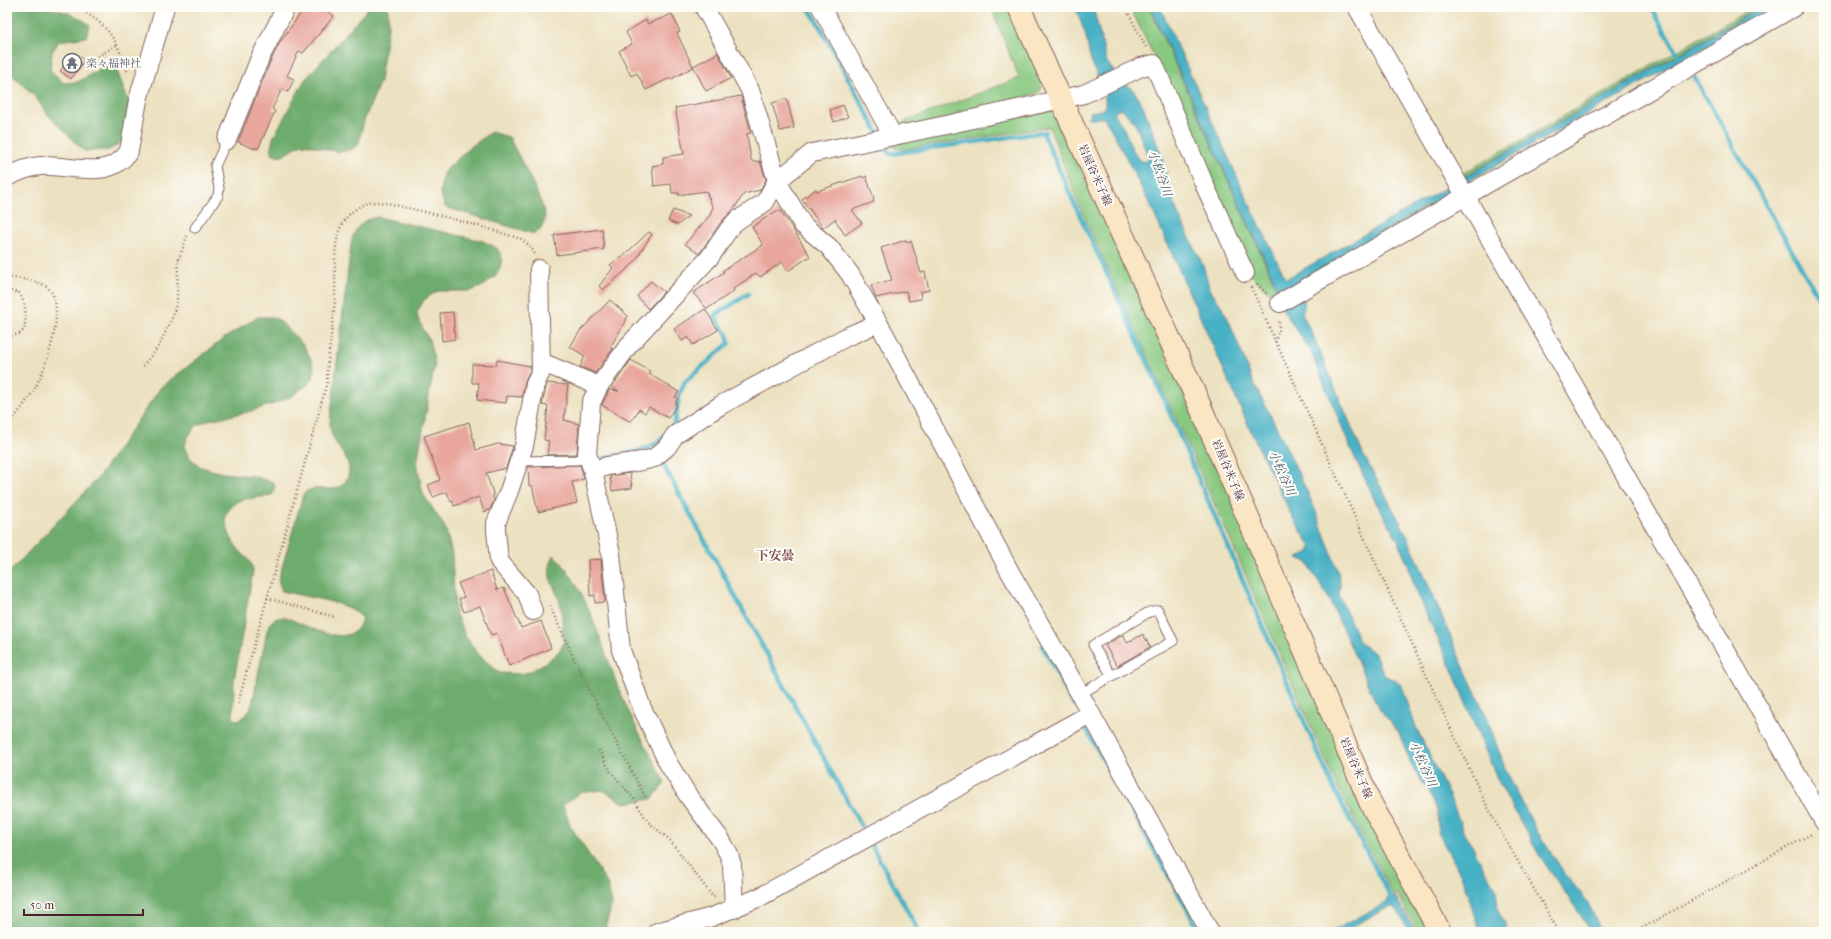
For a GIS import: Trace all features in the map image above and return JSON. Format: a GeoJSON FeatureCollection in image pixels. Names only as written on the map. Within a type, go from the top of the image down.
{"type":"FeatureCollection","features":[{"type":"Feature","properties":{"kind":"main road","name":"岩屋谷米子線"},"geometry":{"type":"LineString","coordinates":[[1019,7],[1197,399],[1370,802],[1440,932]]}},
{"type":"Feature","properties":{"kind":"street"},"geometry":{"type":"LineString","coordinates":[[7,176],[41,166],[86,170],[110,167],[125,157],[130,151],[140,95],[165,7]]}},
{"type":"Feature","properties":{"kind":"street"},"geometry":{"type":"LineString","coordinates":[[227,140],[260,58],[286,7]]}},
{"type":"Feature","properties":{"kind":"street"},"geometry":{"type":"LineString","coordinates":[[704,7],[750,90],[777,181],[803,225],[829,247],[850,274],[878,323],[1010,572],[1080,694],[1210,932]]}},
{"type":"Feature","properties":{"kind":"street"},"geometry":{"type":"LineString","coordinates":[[821,7],[884,138]]}},
{"type":"Feature","properties":{"kind":"street"},"geometry":{"type":"LineString","coordinates":[[1357,7],[1821,826]]}},
{"type":"Feature","properties":{"kind":"street"},"geometry":{"type":"LineString","coordinates":[[1279,303],[1794,7]]}},
{"type":"Feature","properties":{"kind":"street"},"geometry":{"type":"LineString","coordinates":[[734,906],[732,865],[730,855],[721,840],[689,798],[668,763],[642,708],[621,650],[611,554],[587,454],[591,403],[599,386],[630,345],[710,257],[735,222],[765,202],[777,181],[812,152],[884,138],[1084,94],[1148,65],[1245,274]]}},
{"type":"Feature","properties":{"kind":"street"},"geometry":{"type":"LineString","coordinates":[[539,269],[541,372],[535,384],[524,446],[509,491],[496,523],[496,530],[499,561],[527,594],[541,607]]}},
{"type":"Feature","properties":{"kind":"street"},"geometry":{"type":"LineString","coordinates":[[590,464],[607,466],[654,458],[667,447],[675,436],[716,408],[846,337],[878,323]]}},
{"type":"Feature","properties":{"kind":"street"},"geometry":{"type":"LineString","coordinates":[[542,362],[599,386]]}},
{"type":"Feature","properties":{"kind":"street"},"geometry":{"type":"LineString","coordinates":[[657,932],[712,917],[734,906],[760,896],[1090,714]]}},
{"type":"Feature","properties":{"kind":"lane"},"geometry":{"type":"LineString","coordinates":[[192,232],[218,196],[219,188],[215,166],[227,140]]}},
{"type":"Feature","properties":{"kind":"lane"},"geometry":{"type":"LineString","coordinates":[[519,461],[576,460],[590,464]]}},
{"type":"Feature","properties":{"kind":"lane"},"geometry":{"type":"LineString","coordinates":[[492,562],[490,535],[496,530]]}},
{"type":"Feature","properties":{"kind":"lane"},"geometry":{"type":"LineString","coordinates":[[1080,694],[1112,676],[1173,641],[1158,610],[1149,612],[1093,645],[1112,676]]}},
{"type":"Feature","properties":{"kind":"path"},"geometry":{"type":"LineString","coordinates":[[76,7],[96,20],[110,32],[118,44],[129,79],[140,95]]}},
{"type":"Feature","properties":{"kind":"path"},"geometry":{"type":"LineString","coordinates":[[1125,7],[1148,65]]}},
{"type":"Feature","properties":{"kind":"path"},"geometry":{"type":"LineString","coordinates":[[98,56],[118,44]]}},
{"type":"Feature","properties":{"kind":"path"},"geometry":{"type":"LineString","coordinates":[[238,702],[327,383],[327,365],[335,296],[336,241],[341,224],[348,216],[368,203],[382,202],[495,230],[521,239],[530,246],[537,259],[539,269]]}},
{"type":"Feature","properties":{"kind":"path"},"geometry":{"type":"LineString","coordinates":[[143,366],[159,346],[173,316],[177,300],[178,261],[192,232]]}},
{"type":"Feature","properties":{"kind":"path"},"geometry":{"type":"LineString","coordinates":[[1245,274],[1279,303],[1279,331],[1275,342]]}},
{"type":"Feature","properties":{"kind":"path"},"geometry":{"type":"LineString","coordinates":[[1245,274],[1442,712],[1483,798],[1498,828],[1559,932]]}},
{"type":"Feature","properties":{"kind":"path"},"geometry":{"type":"LineString","coordinates":[[7,277],[40,283],[49,289],[56,302],[56,318],[48,356],[35,387],[7,428]]}},
{"type":"Feature","properties":{"kind":"path"},"geometry":{"type":"LineString","coordinates":[[7,290],[19,293],[25,305],[24,330],[19,334],[7,336]]}},
{"type":"Feature","properties":{"kind":"path"},"geometry":{"type":"LineString","coordinates":[[267,598],[336,618]]}},
{"type":"Feature","properties":{"kind":"path"},"geometry":{"type":"LineString","coordinates":[[541,607],[577,666],[646,798]]}},
{"type":"Feature","properties":{"kind":"path"},"geometry":{"type":"LineString","coordinates":[[599,750],[610,771],[633,798],[648,822],[669,838],[713,896],[734,906]]}},
{"type":"Feature","properties":{"kind":"path"},"geometry":{"type":"LineString","coordinates":[[1635,932],[1821,826]]}},
{"type":"Feature","properties":{"kind":"green space"},"geometry":{"type":"Polygon","coordinates":[[[7,7],[50,8],[80,18],[90,25],[86,37],[59,41],[52,52],[50,70],[64,83],[78,82],[108,64],[114,63],[129,102],[125,137],[118,145],[109,150],[84,151],[48,115],[34,95],[7,70],[7,7]]]}},
{"type":"Feature","properties":{"kind":"green space"},"geometry":{"type":"Polygon","coordinates":[[[367,7],[388,7],[388,28],[380,81],[364,121],[358,145],[352,149],[338,151],[303,144],[284,154],[277,156],[273,155],[271,148],[273,138],[304,81],[365,12],[367,7]]]}},
{"type":"Feature","properties":{"kind":"green space"},"geometry":{"type":"Polygon","coordinates":[[[991,7],[1009,7],[1043,83],[1039,92],[1010,104],[905,129],[893,126],[1019,78],[991,7]]]}},
{"type":"Feature","properties":{"kind":"green space"},"geometry":{"type":"Polygon","coordinates":[[[1130,7],[1149,7],[1272,278],[1279,298],[1275,298],[1271,295],[1250,274],[1160,69],[1130,7]]]}},
{"type":"Feature","properties":{"kind":"green space"},"geometry":{"type":"Polygon","coordinates":[[[1754,7],[1760,7],[1461,178],[1460,175],[1754,7]]]}},
{"type":"Feature","properties":{"kind":"green space"},"geometry":{"type":"Polygon","coordinates":[[[1051,110],[1055,112],[1430,932],[1418,932],[1397,894],[1393,895],[1335,782],[1219,514],[1079,205],[1049,127],[904,149],[895,148],[892,144],[1051,110]]]}},
{"type":"Feature","properties":{"kind":"green space"},"geometry":{"type":"Polygon","coordinates":[[[491,132],[509,137],[540,199],[545,220],[542,227],[534,234],[445,207],[440,193],[443,173],[468,149],[491,132]]]}},
{"type":"Feature","properties":{"kind":"green space"},"geometry":{"type":"Polygon","coordinates":[[[1456,190],[1458,192],[1299,286],[1299,281],[1456,190]]]}},
{"type":"Feature","properties":{"kind":"green space"},"geometry":{"type":"Polygon","coordinates":[[[378,217],[483,241],[497,248],[502,257],[500,269],[496,276],[481,287],[470,291],[438,291],[424,300],[417,312],[418,319],[429,340],[435,363],[417,463],[423,494],[445,527],[452,554],[455,612],[466,637],[480,656],[500,673],[522,674],[531,671],[548,661],[560,650],[564,642],[561,610],[559,600],[550,579],[551,562],[554,555],[566,568],[585,601],[625,704],[665,783],[652,799],[624,803],[603,790],[580,793],[563,805],[570,825],[607,883],[612,904],[604,932],[7,932],[7,575],[98,478],[161,387],[226,337],[258,317],[269,317],[279,320],[304,346],[312,361],[314,369],[313,378],[309,384],[290,397],[273,404],[248,412],[209,420],[197,425],[187,438],[185,446],[190,458],[201,467],[222,473],[253,476],[273,482],[275,486],[273,494],[241,501],[230,508],[225,516],[232,539],[238,549],[251,564],[253,571],[234,681],[233,717],[235,720],[241,719],[252,705],[267,631],[269,625],[273,621],[278,618],[285,617],[316,630],[340,636],[350,634],[357,629],[362,618],[356,612],[347,607],[325,600],[282,591],[278,581],[303,495],[312,489],[330,489],[340,486],[345,482],[349,474],[349,466],[334,439],[330,422],[351,244],[356,229],[363,222],[378,217]]]}},
{"type":"Feature","properties":{"kind":"water","name":"小松谷川"},"geometry":{"type":"Polygon","coordinates":[[[1075,7],[1093,7],[1107,62],[1120,80],[1134,91],[1143,106],[1162,156],[1177,212],[1203,265],[1210,290],[1219,302],[1230,323],[1252,380],[1279,432],[1313,504],[1338,571],[1340,583],[1339,596],[1360,643],[1375,654],[1384,675],[1395,680],[1402,686],[1416,727],[1453,804],[1464,834],[1496,888],[1498,911],[1508,932],[1482,932],[1476,921],[1463,879],[1438,832],[1437,810],[1429,793],[1412,767],[1399,733],[1378,707],[1329,599],[1306,561],[1297,558],[1309,552],[1311,547],[1293,518],[1253,436],[1151,207],[1115,136],[1104,118],[1097,118],[1093,120],[1092,117],[1089,119],[1088,117],[1091,115],[1090,112],[1101,110],[1105,107],[1105,96],[1091,59],[1085,33],[1075,7]],[[1121,108],[1115,112],[1134,152],[1140,160],[1144,162],[1148,159],[1148,156],[1135,123],[1121,108]]]}},
{"type":"Feature","properties":{"kind":"water"},"geometry":{"type":"Polygon","coordinates":[[[1150,7],[1160,7],[1245,194],[1286,279],[1762,7],[1777,7],[1479,175],[1299,281],[1300,290],[1304,299],[1302,314],[1313,335],[1363,454],[1407,535],[1486,715],[1505,768],[1535,828],[1565,874],[1587,901],[1602,932],[1590,932],[1581,916],[1539,855],[1497,779],[1448,660],[1416,593],[1410,571],[1398,540],[1375,501],[1349,445],[1311,352],[1282,308],[1283,306],[1273,278],[1150,7]]]}},
{"type":"Feature","properties":{"kind":"water"},"geometry":{"type":"Polygon","coordinates":[[[1395,896],[1416,932],[1410,932],[1395,907],[1389,907],[1342,932],[1330,932],[1388,902],[1387,899],[1395,896]]]}},
{"type":"Feature","properties":{"kind":"building"},"geometry":{"type":"Polygon","coordinates":[[[305,7],[321,7],[334,16],[303,53],[299,51],[287,76],[294,79],[288,92],[282,89],[272,109],[275,111],[258,149],[238,142],[270,62],[280,42],[305,7]]]}},
{"type":"Feature","properties":{"kind":"building"},"geometry":{"type":"Polygon","coordinates":[[[672,14],[680,32],[677,33],[693,67],[670,80],[670,78],[646,90],[637,73],[631,76],[619,51],[632,44],[626,32],[646,20],[648,24],[672,14]]]}},
{"type":"Feature","properties":{"kind":"building"},"geometry":{"type":"Polygon","coordinates":[[[73,52],[85,60],[71,79],[60,71],[73,52]]]}},
{"type":"Feature","properties":{"kind":"building"},"geometry":{"type":"Polygon","coordinates":[[[718,53],[731,78],[706,91],[693,66],[718,53]]]}},
{"type":"Feature","properties":{"kind":"building"},"geometry":{"type":"Polygon","coordinates":[[[741,96],[751,133],[747,134],[751,160],[754,162],[760,161],[766,180],[760,190],[744,194],[733,210],[721,222],[699,254],[685,244],[711,214],[710,213],[713,208],[706,191],[678,195],[679,193],[672,193],[671,184],[654,186],[652,166],[663,164],[663,157],[684,154],[675,108],[741,96]]]}},
{"type":"Feature","properties":{"kind":"building"},"geometry":{"type":"Polygon","coordinates":[[[787,99],[794,128],[780,131],[772,103],[787,99]]]}},
{"type":"Feature","properties":{"kind":"building"},"geometry":{"type":"Polygon","coordinates":[[[843,105],[848,117],[834,122],[830,110],[843,105]]]}},
{"type":"Feature","properties":{"kind":"building"},"geometry":{"type":"Polygon","coordinates":[[[862,176],[863,178],[866,176],[874,202],[852,210],[862,223],[845,235],[835,219],[823,228],[802,199],[816,189],[817,191],[862,176]]]}},
{"type":"Feature","properties":{"kind":"building"},"geometry":{"type":"Polygon","coordinates":[[[673,210],[689,216],[678,225],[668,221],[673,210]]]}},
{"type":"Feature","properties":{"kind":"building"},"geometry":{"type":"Polygon","coordinates":[[[776,211],[781,211],[810,256],[788,271],[782,262],[760,277],[756,273],[733,289],[734,291],[707,309],[693,293],[724,272],[722,271],[763,245],[752,227],[776,211]]]}},
{"type":"Feature","properties":{"kind":"building"},"geometry":{"type":"Polygon","coordinates":[[[602,229],[604,249],[557,255],[554,235],[602,229]]]}},
{"type":"Feature","properties":{"kind":"building"},"geometry":{"type":"Polygon","coordinates":[[[649,232],[652,234],[633,264],[603,290],[599,286],[613,268],[610,265],[620,257],[621,258],[649,232]]]}},
{"type":"Feature","properties":{"kind":"building"},"geometry":{"type":"Polygon","coordinates":[[[906,240],[907,242],[911,241],[921,273],[925,272],[929,290],[920,292],[921,299],[909,301],[906,291],[876,298],[871,285],[892,280],[881,248],[906,240]]]}},
{"type":"Feature","properties":{"kind":"building"},"geometry":{"type":"Polygon","coordinates":[[[651,281],[664,292],[648,309],[637,296],[651,281]]]}},
{"type":"Feature","properties":{"kind":"building"},"geometry":{"type":"Polygon","coordinates":[[[610,300],[628,316],[610,348],[613,349],[595,373],[580,367],[585,356],[570,347],[580,331],[610,300]]]}},
{"type":"Feature","properties":{"kind":"building"},"geometry":{"type":"Polygon","coordinates":[[[705,309],[718,330],[693,345],[688,337],[682,341],[674,329],[705,309]]]}},
{"type":"Feature","properties":{"kind":"building"},"geometry":{"type":"Polygon","coordinates":[[[453,312],[455,339],[442,341],[440,313],[453,312]]]}},
{"type":"Feature","properties":{"kind":"building"},"geometry":{"type":"Polygon","coordinates":[[[497,360],[530,366],[522,397],[507,396],[506,403],[477,400],[479,383],[472,383],[472,364],[496,365],[497,360]]]}},
{"type":"Feature","properties":{"kind":"building"},"geometry":{"type":"Polygon","coordinates":[[[631,360],[651,372],[649,374],[679,392],[675,397],[678,398],[675,404],[677,405],[668,418],[649,407],[645,413],[639,409],[631,422],[602,405],[609,390],[619,391],[612,387],[631,360]]]}},
{"type":"Feature","properties":{"kind":"building"},"geometry":{"type":"Polygon","coordinates":[[[547,383],[568,385],[564,420],[579,424],[577,454],[547,455],[549,441],[544,440],[548,406],[542,405],[547,383]]]}},
{"type":"Feature","properties":{"kind":"building"},"geometry":{"type":"Polygon","coordinates":[[[469,422],[476,450],[498,444],[513,446],[506,468],[486,473],[494,496],[494,501],[490,510],[484,512],[479,497],[454,506],[453,501],[451,502],[447,492],[433,497],[428,485],[440,480],[424,436],[469,422]]]}},
{"type":"Feature","properties":{"kind":"building"},"geometry":{"type":"Polygon","coordinates":[[[580,465],[584,479],[572,482],[577,503],[538,512],[532,485],[529,486],[528,467],[580,465]]]}},
{"type":"Feature","properties":{"kind":"building"},"geometry":{"type":"Polygon","coordinates":[[[630,473],[632,488],[612,491],[610,476],[630,473]]]}},
{"type":"Feature","properties":{"kind":"building"},"geometry":{"type":"Polygon","coordinates":[[[601,559],[605,602],[595,603],[595,595],[590,596],[588,560],[601,559]]]}},
{"type":"Feature","properties":{"kind":"building"},"geometry":{"type":"Polygon","coordinates":[[[491,571],[497,590],[504,588],[521,628],[541,621],[551,648],[509,666],[497,633],[491,635],[480,606],[464,612],[459,599],[464,597],[458,583],[491,571]]]}},
{"type":"Feature","properties":{"kind":"building"},"geometry":{"type":"Polygon","coordinates":[[[1143,634],[1150,647],[1117,666],[1105,645],[1123,635],[1127,643],[1143,634]]]}},
{"type":"Feature","properties":{"kind":"waterway"},"geometry":{"type":"LineString","coordinates":[[808,7],[879,135]]}},
{"type":"Feature","properties":{"kind":"waterway"},"geometry":{"type":"LineString","coordinates":[[1651,7],[1680,58]]}},
{"type":"Feature","properties":{"kind":"waterway"},"geometry":{"type":"LineString","coordinates":[[1695,78],[1824,308]]}},
{"type":"Feature","properties":{"kind":"waterway"},"geometry":{"type":"LineString","coordinates":[[882,141],[890,154],[1045,132]]}},
{"type":"Feature","properties":{"kind":"waterway"},"geometry":{"type":"LineString","coordinates":[[1043,133],[1148,363],[1332,785],[1393,902]]}},
{"type":"Feature","properties":{"kind":"waterway"},"geometry":{"type":"LineString","coordinates":[[598,460],[649,447],[666,435],[674,425],[680,393],[685,382],[729,343],[727,334],[714,316],[748,294]]}},
{"type":"Feature","properties":{"kind":"waterway"},"geometry":{"type":"LineString","coordinates":[[660,459],[861,826]]}},
{"type":"Feature","properties":{"kind":"waterway"},"geometry":{"type":"LineString","coordinates":[[1042,646],[1074,705]]}},
{"type":"Feature","properties":{"kind":"waterway"},"geometry":{"type":"LineString","coordinates":[[1086,729],[1200,932]]}},
{"type":"Feature","properties":{"kind":"waterway"},"geometry":{"type":"LineString","coordinates":[[871,844],[919,932]]}},
{"type":"Feature","properties":{"kind":"place","name":"楽々福神社"},"geometry":{"type":"Point","coordinates":[72,63]}},
{"type":"Feature","properties":{"kind":"district","name":"下安曇"},"geometry":{"type":"Point","coordinates":[775,555]}}]}
